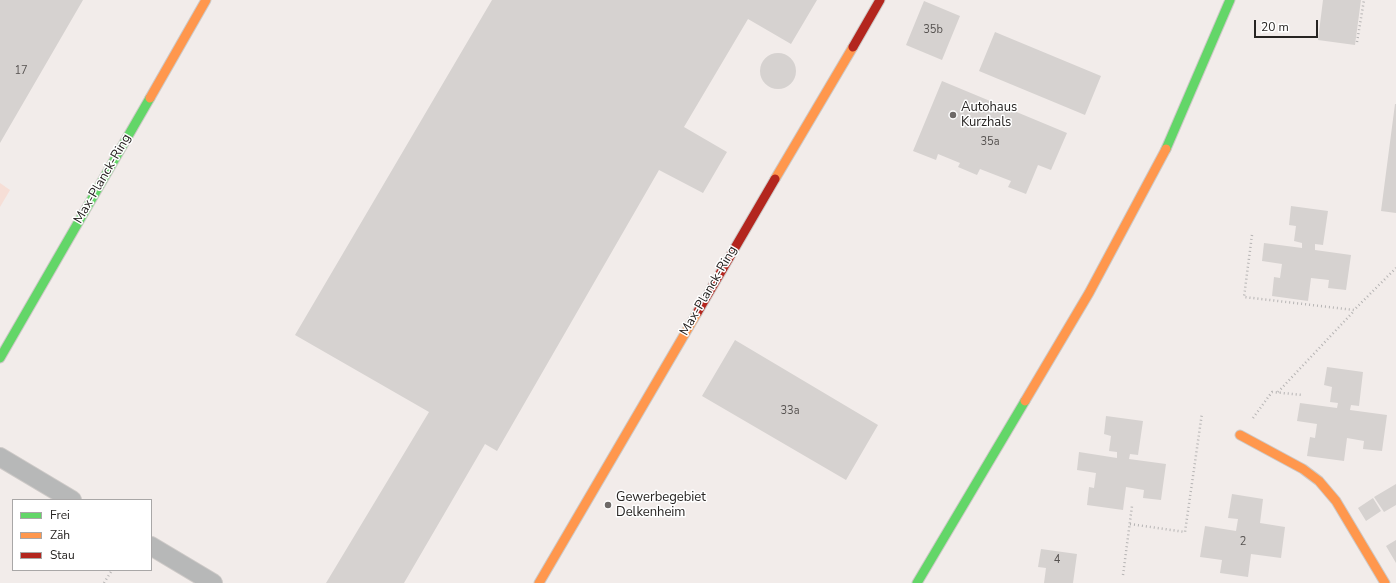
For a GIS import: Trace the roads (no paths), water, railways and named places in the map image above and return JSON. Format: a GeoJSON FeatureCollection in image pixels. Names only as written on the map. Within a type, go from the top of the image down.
{"type":"FeatureCollection","features":[{"type":"Feature","properties":{"kind":"street","name":"Max-Planck-Ring"},"geometry":{"type":"LineString","coordinates":[[0,358],[206,0]]}},
{"type":"Feature","properties":{"kind":"street","name":"Max-Planck-Ring"},"geometry":{"type":"LineString","coordinates":[[539,583],[880,0]]}},
{"type":"Feature","properties":{"kind":"street"},"geometry":{"type":"LineString","coordinates":[[917,583],[1089,293],[1127,223],[1194,88],[1230,0]]}},
{"type":"Feature","properties":{"kind":"street"},"geometry":{"type":"LineString","coordinates":[[1240,435],[1302,468],[1319,481],[1336,501],[1385,583]]}},
{"type":"Feature","properties":{"kind":"street"},"geometry":{"type":"LineString","coordinates":[[0,457],[70,499]]}},
{"type":"Feature","properties":{"kind":"street"},"geometry":{"type":"LineString","coordinates":[[152,547],[213,583]]}},
{"type":"Feature","properties":{"kind":"place","name":"Autohaus Kurzhals"},"geometry":{"type":"Point","coordinates":[953,115]}},
{"type":"Feature","properties":{"kind":"place","name":"Gewerbegebiet Delkenheim"},"geometry":{"type":"Point","coordinates":[608,505]}}]}
